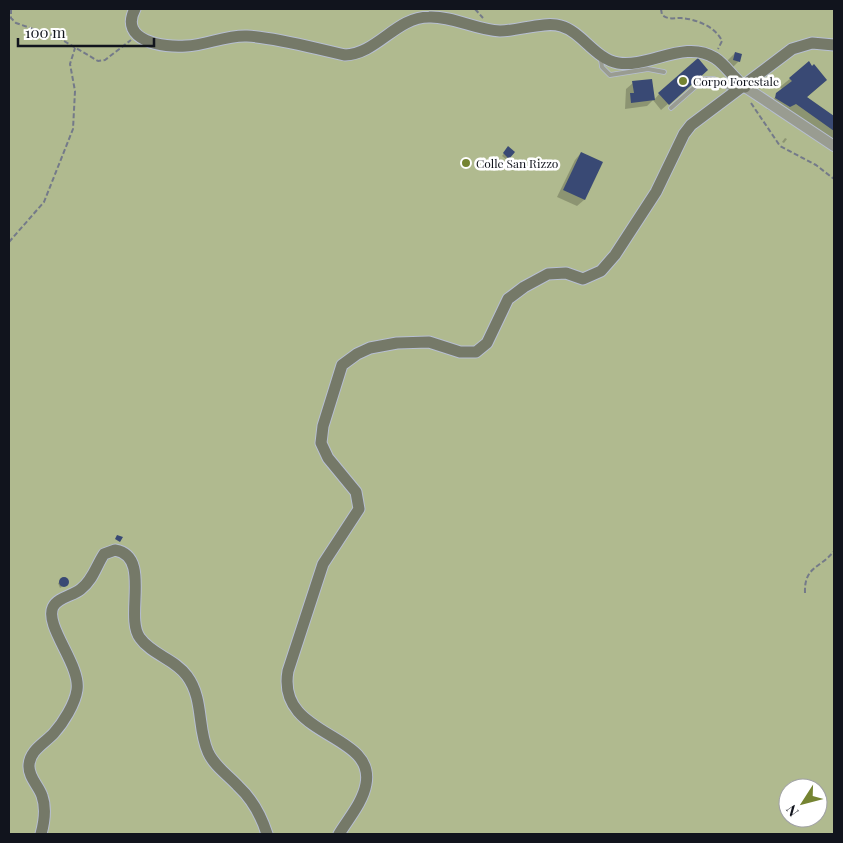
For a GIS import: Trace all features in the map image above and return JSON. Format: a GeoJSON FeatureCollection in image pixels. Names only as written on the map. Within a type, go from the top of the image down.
{"type":"FeatureCollection","features":[{"type":"Feature","properties":{"kind":"main road"},"geometry":{"type":"LineString","coordinates":[[135,9],[131,22],[137,36],[148,42],[171,46],[188,46],[238,36],[260,37],[345,55],[356,55],[413,19],[430,17],[500,31],[562,26],[613,62],[625,64],[684,52],[703,53],[719,61],[741,89]]}},
{"type":"Feature","properties":{"kind":"main road"},"geometry":{"type":"LineString","coordinates":[[339,834],[363,793],[367,778],[364,768],[347,746],[297,712],[290,702],[286,684],[288,671],[323,564],[359,509],[356,492],[328,458],[321,443],[322,426],[340,370],[346,362],[357,354],[392,343],[429,342],[460,352],[476,352],[487,343],[508,299],[524,287],[548,274],[566,273],[583,279],[601,271],[615,255],[656,192],[688,128],[796,47],[812,43],[834,45]]}},
{"type":"Feature","properties":{"kind":"main road"},"geometry":{"type":"LineString","coordinates":[[41,834],[43,798],[30,773],[30,759],[33,752],[59,726],[73,702],[77,687],[74,667],[52,618],[52,610],[59,600],[82,589],[92,578],[104,554],[115,550],[127,556],[134,568],[136,580],[134,618],[136,632],[144,643],[179,666],[190,680],[198,698],[208,752],[214,763],[254,804],[267,834]]}},
{"type":"Feature","properties":{"kind":"street"},"geometry":{"type":"LineString","coordinates":[[741,89],[834,146]]}},
{"type":"Feature","properties":{"kind":"lane"},"geometry":{"type":"LineString","coordinates":[[601,55],[602,67],[610,75],[648,69],[664,72]]}},
{"type":"Feature","properties":{"kind":"lane"},"geometry":{"type":"LineString","coordinates":[[671,108],[704,79],[714,80],[741,89]]}},
{"type":"Feature","properties":{"kind":"path"},"geometry":{"type":"LineString","coordinates":[[11,9],[11,18],[16,22],[49,32],[94,60],[100,61],[137,36]]}},
{"type":"Feature","properties":{"kind":"path"},"geometry":{"type":"LineString","coordinates":[[661,9],[662,15],[668,19],[691,20],[718,34],[722,41],[720,47],[714,50]]}},
{"type":"Feature","properties":{"kind":"path"},"geometry":{"type":"LineString","coordinates":[[9,242],[44,202],[73,129],[75,91],[70,64],[75,48]]}},
{"type":"Feature","properties":{"kind":"path"},"geometry":{"type":"LineString","coordinates":[[752,103],[780,146],[816,164],[834,179]]}},
{"type":"Feature","properties":{"kind":"path"},"geometry":{"type":"LineString","coordinates":[[805,593],[804,581],[810,570],[828,559],[834,551]]}},
{"type":"Feature","properties":{"kind":"green space"},"geometry":{"type":"Polygon","coordinates":[[[9,9],[834,9],[834,834],[9,834],[9,9]]]}},
{"type":"Feature","properties":{"kind":"building"},"geometry":{"type":"Polygon","coordinates":[[[735,52],[742,54],[740,62],[733,60],[735,52]]]}},
{"type":"Feature","properties":{"kind":"building","name":"Corpo Forestale"},"geometry":{"type":"Polygon","coordinates":[[[698,58],[708,70],[669,105],[658,93],[698,58]]]}},
{"type":"Feature","properties":{"kind":"building"},"geometry":{"type":"Polygon","coordinates":[[[809,61],[812,66],[814,64],[827,80],[807,97],[834,116],[834,131],[796,104],[790,107],[775,98],[776,93],[792,81],[789,78],[809,61]]]}},
{"type":"Feature","properties":{"kind":"building"},"geometry":{"type":"Polygon","coordinates":[[[652,79],[655,100],[631,103],[630,93],[634,93],[632,81],[652,79]]]}},
{"type":"Feature","properties":{"kind":"building"},"geometry":{"type":"Polygon","coordinates":[[[508,146],[515,152],[509,159],[503,153],[508,146]]]}},
{"type":"Feature","properties":{"kind":"building"},"geometry":{"type":"Polygon","coordinates":[[[581,152],[603,162],[585,200],[563,190],[581,152]]]}},
{"type":"Feature","properties":{"kind":"building"},"geometry":{"type":"Polygon","coordinates":[[[117,535],[123,537],[120,542],[115,539],[117,535]]]}},
{"type":"Feature","properties":{"kind":"building"},"geometry":{"type":"Polygon","coordinates":[[[64,577],[69,582],[64,587],[59,582],[64,577]]]}},
{"type":"Feature","properties":{"kind":"place","name":"Corpo Forestale"},"geometry":{"type":"Point","coordinates":[683,81]}},
{"type":"Feature","properties":{"kind":"place","name":"Colle San Rizzo"},"geometry":{"type":"Point","coordinates":[466,163]}}]}
